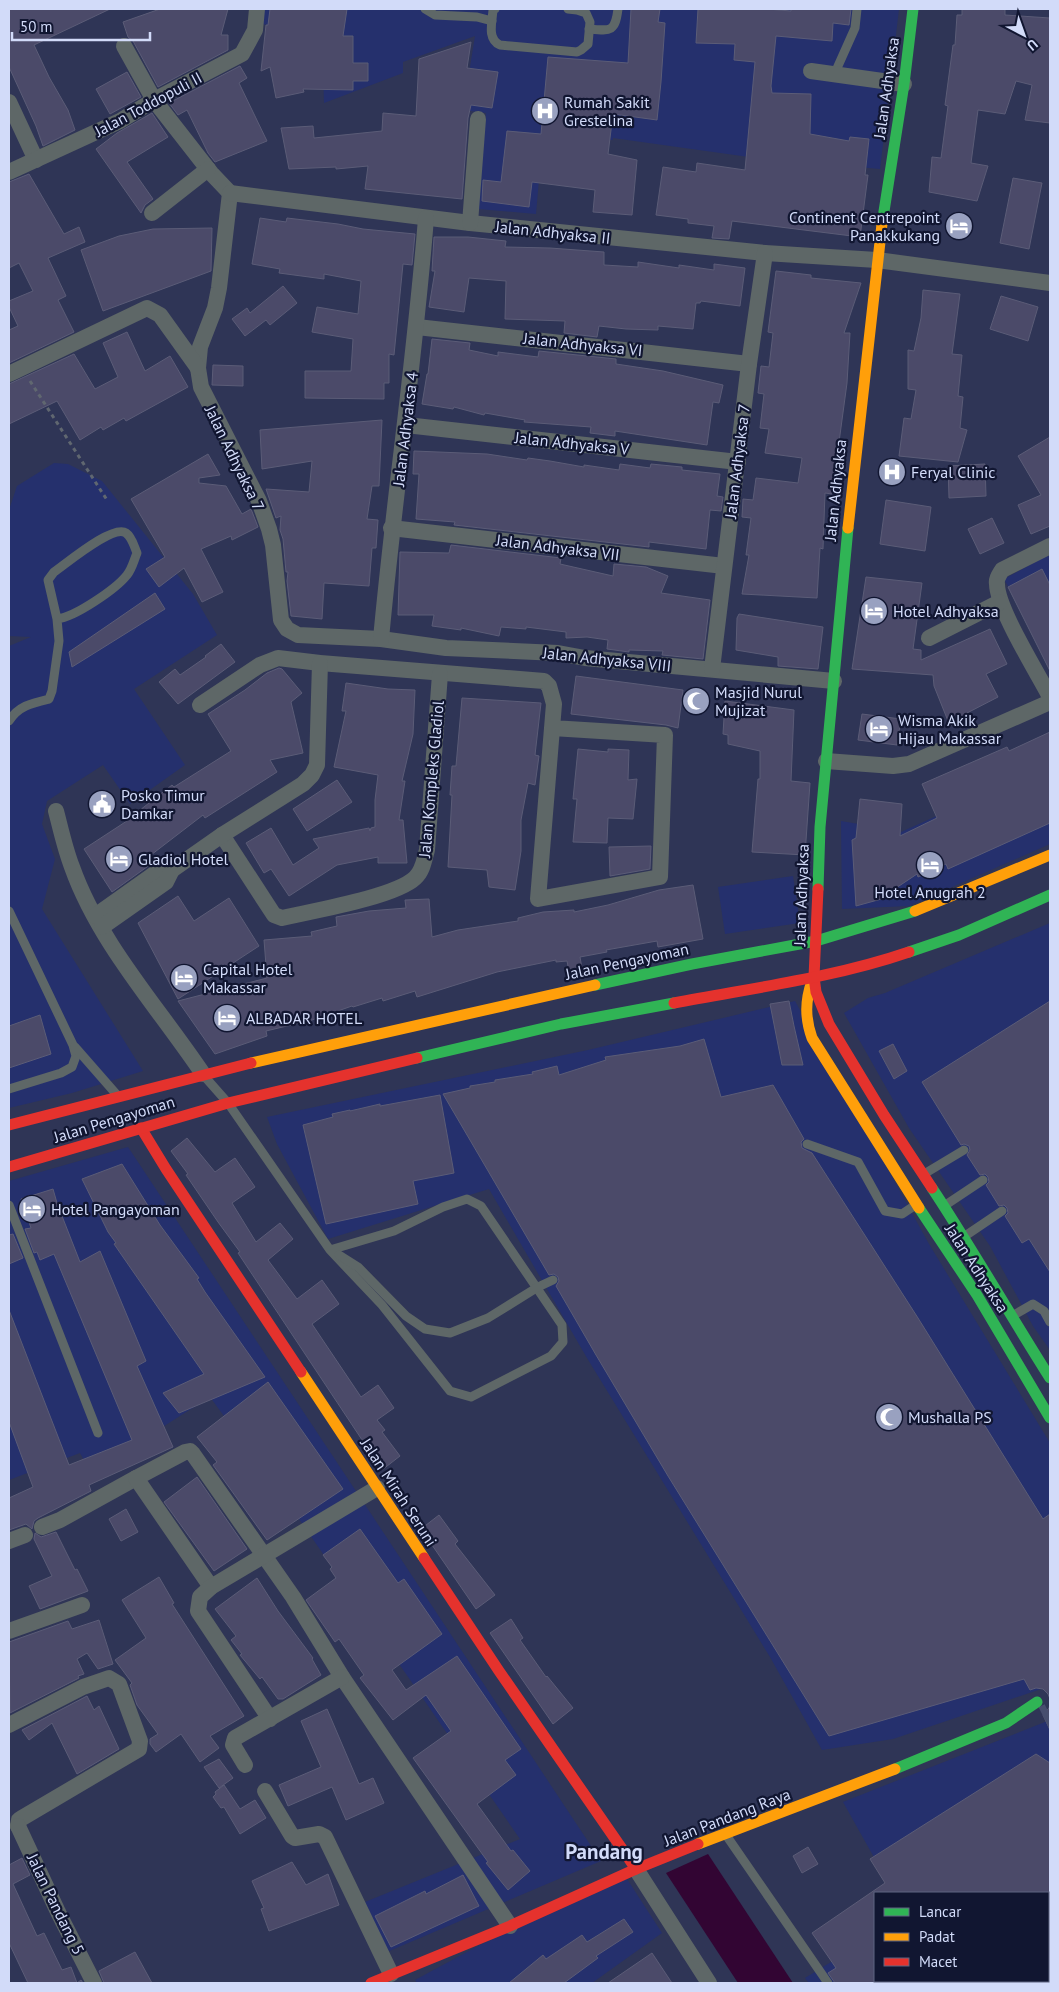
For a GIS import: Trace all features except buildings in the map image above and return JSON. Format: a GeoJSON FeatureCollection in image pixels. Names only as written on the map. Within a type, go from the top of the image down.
{"type":"FeatureCollection","features":[{"type":"Feature","properties":{"kind":"street","name":"Jalan Toddopuli II"},"geometry":{"type":"LineString","coordinates":[[9,172],[120,121],[154,100],[242,54],[254,30],[257,9]]}},
{"type":"Feature","properties":{"kind":"street","name":"Jalan Adhyaksa"},"geometry":{"type":"LineString","coordinates":[[913,9],[904,84],[877,260],[853,472],[826,761],[817,886],[814,977],[816,992],[830,1024],[1050,1378]]}},
{"type":"Feature","properties":{"kind":"street"},"geometry":{"type":"LineString","coordinates":[[124,46],[154,100],[208,169],[230,193]]}},
{"type":"Feature","properties":{"kind":"street"},"geometry":{"type":"LineString","coordinates":[[811,71],[904,84]]}},
{"type":"Feature","properties":{"kind":"street"},"geometry":{"type":"LineString","coordinates":[[9,102],[36,160]]}},
{"type":"Feature","properties":{"kind":"street"},"geometry":{"type":"LineString","coordinates":[[470,223],[478,119]]}},
{"type":"Feature","properties":{"kind":"street"},"geometry":{"type":"LineString","coordinates":[[152,212],[208,169]]}},
{"type":"Feature","properties":{"kind":"street","name":"Jalan Adhyaksa II"},"geometry":{"type":"LineString","coordinates":[[230,193],[426,218],[765,254],[877,260],[1050,283]]}},
{"type":"Feature","properties":{"kind":"street","name":"Jalan Adhyaksa 7"},"geometry":{"type":"LineString","coordinates":[[230,193],[219,288],[215,308],[200,347],[198,368],[201,387],[258,501],[269,529],[273,545],[281,620],[284,626],[298,635],[381,639]]}},
{"type":"Feature","properties":{"kind":"street","name":"Jalan Adhyaksa 4"},"geometry":{"type":"LineString","coordinates":[[381,639],[392,528],[417,327],[426,218]]}},
{"type":"Feature","properties":{"kind":"street","name":"Jalan Adhyaksa 7"},"geometry":{"type":"LineString","coordinates":[[712,669],[749,364],[765,254]]}},
{"type":"Feature","properties":{"kind":"street"},"geometry":{"type":"LineString","coordinates":[[15,371],[147,308],[160,315],[198,368]]}},
{"type":"Feature","properties":{"kind":"street","name":"Jalan Adhyaksa VI"},"geometry":{"type":"LineString","coordinates":[[417,327],[749,364]]}},
{"type":"Feature","properties":{"kind":"street","name":"Jalan Adhyaksa V"},"geometry":{"type":"LineString","coordinates":[[406,425],[738,462]]}},
{"type":"Feature","properties":{"kind":"street","name":"Jalan Adhyaksa VII"},"geometry":{"type":"LineString","coordinates":[[392,528],[724,566]]}},
{"type":"Feature","properties":{"kind":"street"},"geometry":{"type":"LineString","coordinates":[[1050,546],[1002,570],[996,584],[1000,602],[1050,697]]}},
{"type":"Feature","properties":{"kind":"street"},"geometry":{"type":"LineString","coordinates":[[928,638],[1000,602]]}},
{"type":"Feature","properties":{"kind":"street","name":"Jalan Adhyaksa VIII"},"geometry":{"type":"LineString","coordinates":[[381,639],[446,648],[558,653],[585,658],[834,680]]}},
{"type":"Feature","properties":{"kind":"street"},"geometry":{"type":"LineString","coordinates":[[200,705],[270,659],[288,658],[320,663],[440,674],[544,681],[553,694],[554,704],[552,728],[538,899],[660,877],[665,735],[552,728]]}},
{"type":"Feature","properties":{"kind":"street"},"geometry":{"type":"LineString","coordinates":[[98,922],[157,872],[172,870],[222,835],[303,784],[312,776],[317,765],[320,663]]}},
{"type":"Feature","properties":{"kind":"street","name":"Jalan Kompleks Gladiol"},"geometry":{"type":"LineString","coordinates":[[222,835],[277,917],[282,918],[359,900],[400,888],[415,879],[422,869],[427,850],[440,674]]}},
{"type":"Feature","properties":{"kind":"street"},"geometry":{"type":"LineString","coordinates":[[826,761],[893,766],[909,764],[1050,702]]}},
{"type":"Feature","properties":{"kind":"street"},"geometry":{"type":"LineString","coordinates":[[56,811],[72,867],[98,922],[123,961],[203,1074]]}},
{"type":"Feature","properties":{"kind":"street","name":"Jalan Pengayoman"},"geometry":{"type":"LineString","coordinates":[[9,1125],[119,1097],[170,1087],[203,1074],[674,968],[816,941],[915,911],[1050,855]]}},
{"type":"Feature","properties":{"kind":"street","name":"Jalan Pengayoman"},"geometry":{"type":"LineString","coordinates":[[9,1167],[141,1128],[178,1112],[228,1103],[561,1024],[814,977],[882,960],[959,935],[1050,896]]}},
{"type":"Feature","properties":{"kind":"street","name":"Jalan Adhyaksa"},"geometry":{"type":"LineString","coordinates":[[814,977],[805,1002],[806,1024],[812,1038],[977,1295],[1050,1417]]}},
{"type":"Feature","properties":{"kind":"street","name":"Jalan Mirah Seruni"},"geometry":{"type":"LineString","coordinates":[[141,1128],[166,1169],[499,1671],[636,1870]]}},
{"type":"Feature","properties":{"kind":"street"},"geometry":{"type":"LineString","coordinates":[[42,1527],[60,1520],[185,1452],[190,1452],[293,1597],[342,1676],[510,1926]]}},
{"type":"Feature","properties":{"kind":"street"},"geometry":{"type":"LineString","coordinates":[[136,1478],[211,1587]]}},
{"type":"Feature","properties":{"kind":"street"},"geometry":{"type":"LineString","coordinates":[[270,1719],[198,1611],[200,1597],[211,1587],[377,1488]]}},
{"type":"Feature","properties":{"kind":"street"},"geometry":{"type":"LineString","coordinates":[[9,1541],[25,1535]]}},
{"type":"Feature","properties":{"kind":"street"},"geometry":{"type":"LineString","coordinates":[[9,1632],[82,1604]]}},
{"type":"Feature","properties":{"kind":"street"},"geometry":{"type":"LineString","coordinates":[[245,1765],[233,1745],[234,1741],[342,1676]]}},
{"type":"Feature","properties":{"kind":"street"},"geometry":{"type":"LineString","coordinates":[[9,1725],[83,1688],[109,1678],[119,1684],[141,1746],[129,1756],[22,1818],[13,1828]]}},
{"type":"Feature","properties":{"kind":"street","name":"Jalan Pandang Raya"},"geometry":{"type":"LineString","coordinates":[[371,1983],[510,1926],[725,1833],[886,1774],[1006,1723],[1037,1702]]}},
{"type":"Feature","properties":{"kind":"street"},"geometry":{"type":"LineString","coordinates":[[1006,1723],[1035,1719]]}},
{"type":"Feature","properties":{"kind":"street"},"geometry":{"type":"LineString","coordinates":[[265,1791],[292,1836],[295,1838],[319,1834],[325,1837],[391,1974]]}},
{"type":"Feature","properties":{"kind":"street","name":"Jalan Pandang 5"},"geometry":{"type":"LineString","coordinates":[[13,1828],[94,1983]]}},
{"type":"Feature","properties":{"kind":"street"},"geometry":{"type":"LineString","coordinates":[[636,1870],[704,1981]]}},
{"type":"Feature","properties":{"kind":"lane"},"geometry":{"type":"LineString","coordinates":[[425,9],[435,15],[477,13],[492,21]]}},
{"type":"Feature","properties":{"kind":"lane"},"geometry":{"type":"LineString","coordinates":[[495,9],[493,10],[492,21],[492,38],[494,42],[500,45],[577,52],[588,44],[590,22],[586,13],[568,9]]}},
{"type":"Feature","properties":{"kind":"lane"},"geometry":{"type":"LineString","coordinates":[[589,29],[607,31],[612,29],[616,24],[618,9]]}},
{"type":"Feature","properties":{"kind":"lane"},"geometry":{"type":"LineString","coordinates":[[834,75],[855,28],[857,9]]}},
{"type":"Feature","properties":{"kind":"lane"},"geometry":{"type":"LineString","coordinates":[[9,721],[14,713],[26,705],[48,699],[52,691],[59,641],[58,619],[48,580],[54,572],[106,535],[118,531],[125,532],[132,540],[137,553],[127,575],[81,610],[66,618],[58,619]]}},
{"type":"Feature","properties":{"kind":"lane"},"geometry":{"type":"LineString","coordinates":[[9,911],[11,924],[73,1045],[76,1056],[72,1067],[61,1073],[9,1089]]}},
{"type":"Feature","properties":{"kind":"lane"},"geometry":{"type":"LineString","coordinates":[[73,1045],[119,1097]]}},
{"type":"Feature","properties":{"kind":"lane"},"geometry":{"type":"LineString","coordinates":[[203,1074],[228,1103],[330,1250],[382,1305],[450,1391],[471,1397],[550,1356],[563,1342],[562,1324],[538,1287],[481,1206],[467,1199],[442,1207],[394,1231],[330,1250]]}},
{"type":"Feature","properties":{"kind":"lane"},"geometry":{"type":"LineString","coordinates":[[807,1144],[858,1162],[885,1211],[902,1214],[917,1204]]}},
{"type":"Feature","properties":{"kind":"lane"},"geometry":{"type":"LineString","coordinates":[[923,1175],[964,1150]]}},
{"type":"Feature","properties":{"kind":"lane"},"geometry":{"type":"LineString","coordinates":[[944,1206],[983,1180]]}},
{"type":"Feature","properties":{"kind":"lane"},"geometry":{"type":"LineString","coordinates":[[9,1205],[98,1433]]}},
{"type":"Feature","properties":{"kind":"lane"},"geometry":{"type":"LineString","coordinates":[[964,1237],[1002,1211]]}},
{"type":"Feature","properties":{"kind":"lane"},"geometry":{"type":"LineString","coordinates":[[330,1250],[358,1267],[406,1316],[425,1329],[450,1333],[488,1318],[538,1287],[553,1280]]}},
{"type":"Feature","properties":{"kind":"lane"},"geometry":{"type":"LineString","coordinates":[[996,1327],[1033,1304],[1044,1311],[1050,1322]]}},
{"type":"Feature","properties":{"kind":"lane"},"geometry":{"type":"LineString","coordinates":[[725,1833],[828,1983]]}},
{"type":"Feature","properties":{"kind":"path"},"geometry":{"type":"LineString","coordinates":[[15,371],[107,500]]}},
{"type":"Feature","properties":{"kind":"shaded area"},"geometry":{"type":"Polygon","coordinates":[[[263,9],[899,9],[880,169],[749,157],[613,138],[613,140],[543,133],[536,214],[478,209],[486,113],[463,110],[475,36],[403,62],[403,73],[324,103],[322,32],[261,24],[263,9]]]}},
{"type":"Feature","properties":{"kind":"shaded area"},"geometry":{"type":"Polygon","coordinates":[[[54,463],[68,464],[102,481],[193,594],[217,635],[134,689],[185,765],[130,804],[103,765],[47,801],[42,824],[55,859],[42,909],[143,1071],[72,1093],[9,1108],[9,646],[31,637],[9,636],[9,510],[17,486],[54,463]]]}},
{"type":"Feature","properties":{"kind":"shaded area"},"geometry":{"type":"Polygon","coordinates":[[[1050,554],[1050,663],[1004,579],[1050,554]]]}},
{"type":"Feature","properties":{"kind":"shaded area"},"geometry":{"type":"Polygon","coordinates":[[[1050,765],[1050,844],[909,906],[842,909],[841,821],[888,829],[892,836],[1050,765]]]}},
{"type":"Feature","properties":{"kind":"shaded area"},"geometry":{"type":"Polygon","coordinates":[[[793,876],[800,923],[725,934],[718,887],[793,876]]]}},
{"type":"Feature","properties":{"kind":"shaded area"},"geometry":{"type":"Polygon","coordinates":[[[1050,923],[1050,1350],[1033,1326],[990,1246],[909,1128],[844,1013],[868,998],[885,993],[1050,923]]]}},
{"type":"Feature","properties":{"kind":"shaded area"},"geometry":{"type":"Polygon","coordinates":[[[795,1001],[929,1244],[1050,1443],[1050,1686],[893,1739],[822,1750],[770,1657],[587,1358],[489,1189],[328,1239],[277,1144],[267,1117],[588,1050],[795,1001]]]}},
{"type":"Feature","properties":{"kind":"shaded area"},"geometry":{"type":"Polygon","coordinates":[[[128,1147],[601,1861],[387,1952],[365,1902],[520,1839],[290,1506],[210,1397],[161,1428],[94,1478],[80,1453],[9,1480],[9,1181],[128,1147]]]}},
{"type":"Feature","properties":{"kind":"shaded area"},"geometry":{"type":"Polygon","coordinates":[[[1050,1720],[1050,1983],[809,1983],[805,1978],[874,1936],[874,1982],[1049,1982],[1049,1892],[893,1892],[843,1802],[1050,1720]]]}},
{"type":"Feature","properties":{"kind":"shaded area"},"geometry":{"type":"Polygon","coordinates":[[[708,1854],[793,1983],[738,1983],[666,1873],[708,1854]]]}},
{"type":"Feature","properties":{"kind":"shaded area"},"geometry":{"type":"Polygon","coordinates":[[[627,1879],[662,1933],[592,1983],[417,1983],[415,1980],[480,1945],[627,1879]]]}},
{"type":"Feature","properties":{"kind":"tunnel"},"geometry":{"type":"LineString","coordinates":[[1044,1718],[1050,1715]]}},
{"type":"Feature","properties":{"kind":"traffic: fast"},"geometry":{"type":"LineString","coordinates":[[882,224],[904,84],[913,9]]}},
{"type":"Feature","properties":{"kind":"traffic: fast"},"geometry":{"type":"LineString","coordinates":[[818,889],[820,827],[848,528]]}},
{"type":"Feature","properties":{"kind":"traffic: fast"},"geometry":{"type":"LineString","coordinates":[[909,952],[959,935],[1050,895]]}},
{"type":"Feature","properties":{"kind":"traffic: fast"},"geometry":{"type":"LineString","coordinates":[[595,985],[692,964],[816,941],[915,911]]}},
{"type":"Feature","properties":{"kind":"traffic: fast"},"geometry":{"type":"LineString","coordinates":[[417,1058],[561,1024],[674,1003]]}},
{"type":"Feature","properties":{"kind":"traffic: fast"},"geometry":{"type":"LineString","coordinates":[[932,1188],[1050,1378]]}},
{"type":"Feature","properties":{"kind":"traffic: fast"},"geometry":{"type":"LineString","coordinates":[[919,1208],[977,1295],[1050,1418]]}},
{"type":"Feature","properties":{"kind":"traffic: fast"},"geometry":{"type":"LineString","coordinates":[[895,1769],[1006,1723],[1037,1702]]}},
{"type":"Feature","properties":{"kind":"traffic: slow"},"geometry":{"type":"LineString","coordinates":[[848,528],[882,224]]}},
{"type":"Feature","properties":{"kind":"traffic: slow"},"geometry":{"type":"LineString","coordinates":[[915,911],[1050,855]]}},
{"type":"Feature","properties":{"kind":"traffic: slow"},"geometry":{"type":"LineString","coordinates":[[812,981],[807,1009],[812,1038],[919,1208]]}},
{"type":"Feature","properties":{"kind":"traffic: slow"},"geometry":{"type":"LineString","coordinates":[[251,1063],[595,985]]}},
{"type":"Feature","properties":{"kind":"traffic: slow"},"geometry":{"type":"LineString","coordinates":[[301,1372],[424,1558]]}},
{"type":"Feature","properties":{"kind":"traffic: slow"},"geometry":{"type":"LineString","coordinates":[[698,1844],[895,1769]]}},
{"type":"Feature","properties":{"kind":"traffic: jam"},"geometry":{"type":"LineString","coordinates":[[818,889],[814,977],[816,992],[829,1024],[884,1115],[932,1188]]}},
{"type":"Feature","properties":{"kind":"traffic: jam"},"geometry":{"type":"LineString","coordinates":[[674,1003],[822,976],[909,952]]}},
{"type":"Feature","properties":{"kind":"traffic: jam"},"geometry":{"type":"LineString","coordinates":[[9,1167],[228,1103],[417,1058]]}},
{"type":"Feature","properties":{"kind":"traffic: jam"},"geometry":{"type":"LineString","coordinates":[[9,1125],[251,1063]]}},
{"type":"Feature","properties":{"kind":"traffic: jam"},"geometry":{"type":"LineString","coordinates":[[141,1128],[166,1169],[301,1372]]}},
{"type":"Feature","properties":{"kind":"traffic: jam"},"geometry":{"type":"LineString","coordinates":[[424,1558],[499,1671],[636,1869]]}},
{"type":"Feature","properties":{"kind":"traffic: jam"},"geometry":{"type":"LineString","coordinates":[[371,1983],[510,1926],[636,1869],[698,1844]]}},
{"type":"Feature","properties":{"kind":"place","name":"Rumah Sakit Grestelina"},"geometry":{"type":"Point","coordinates":[545,111]}},
{"type":"Feature","properties":{"kind":"place","name":"Continent Centrepoint Panakkukang"},"geometry":{"type":"Point","coordinates":[959,226]}},
{"type":"Feature","properties":{"kind":"place","name":"Feryal Clinic"},"geometry":{"type":"Point","coordinates":[892,472]}},
{"type":"Feature","properties":{"kind":"place","name":"Hotel Adhyaksa"},"geometry":{"type":"Point","coordinates":[874,611]}},
{"type":"Feature","properties":{"kind":"place","name":"Masjid Nurul Mujizat"},"geometry":{"type":"Point","coordinates":[696,701]}},
{"type":"Feature","properties":{"kind":"place","name":"Wisma Akik Hijau Makassar"},"geometry":{"type":"Point","coordinates":[879,729]}},
{"type":"Feature","properties":{"kind":"place","name":"Posko Timur Damkar"},"geometry":{"type":"Point","coordinates":[102,804]}},
{"type":"Feature","properties":{"kind":"place","name":"Gladiol Hotel"},"geometry":{"type":"Point","coordinates":[119,859]}},
{"type":"Feature","properties":{"kind":"place","name":"Hotel Anugrah 2"},"geometry":{"type":"Point","coordinates":[930,865]}},
{"type":"Feature","properties":{"kind":"place","name":"Capital Hotel Makassar"},"geometry":{"type":"Point","coordinates":[184,978]}},
{"type":"Feature","properties":{"kind":"place","name":"ALBADAR HOTEL"},"geometry":{"type":"Point","coordinates":[227,1018]}},
{"type":"Feature","properties":{"kind":"place","name":"Hotel Pangayoman"},"geometry":{"type":"Point","coordinates":[32,1209]}},
{"type":"Feature","properties":{"kind":"place","name":"Mushalla PS"},"geometry":{"type":"Point","coordinates":[889,1417]}},
{"type":"Feature","properties":{"kind":"district","name":"Pandang"},"geometry":{"type":"Point","coordinates":[604,1852]}}]}
